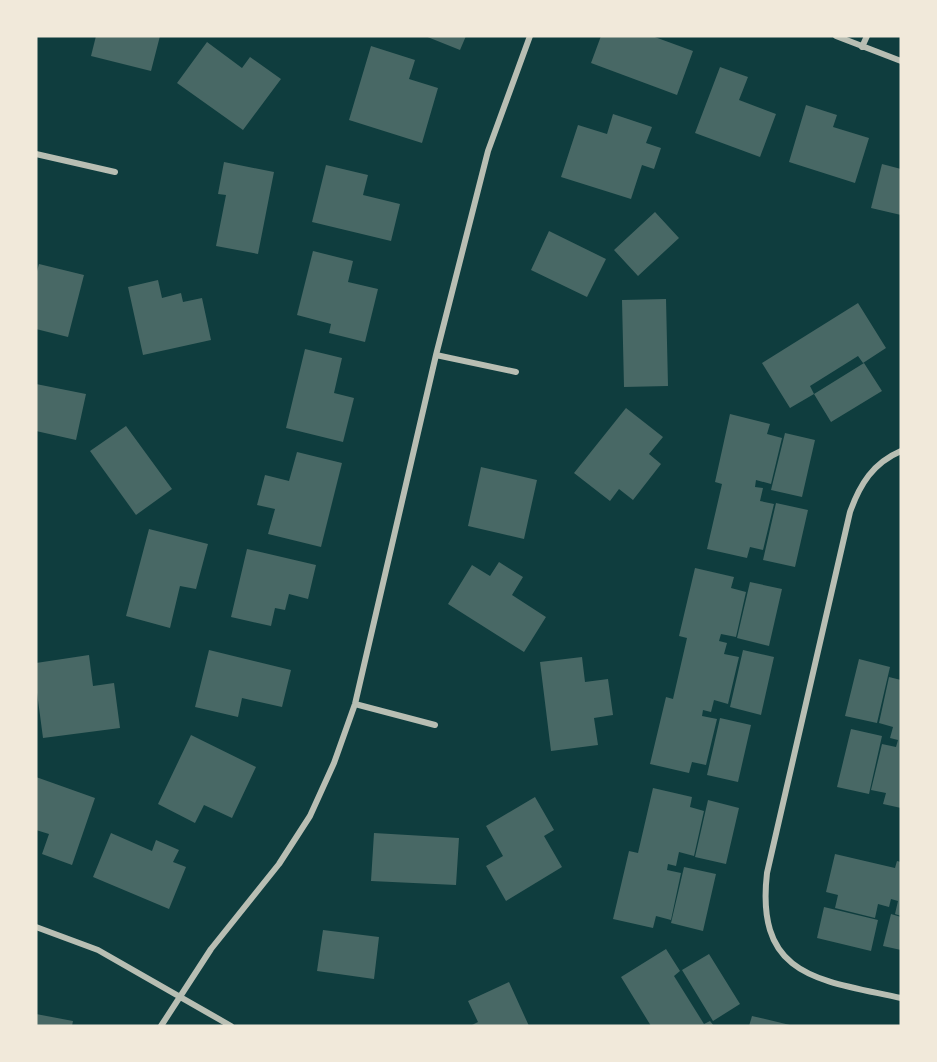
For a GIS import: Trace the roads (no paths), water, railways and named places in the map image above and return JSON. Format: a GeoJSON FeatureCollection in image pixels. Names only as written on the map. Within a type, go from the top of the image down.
{"type":"FeatureCollection","features":[{"type":"Feature","properties":{"kind":"street"},"geometry":{"type":"LineString","coordinates":[[161,1026],[211,949],[279,864],[310,816],[334,763],[355,704],[436,355],[488,151],[530,36]]}},
{"type":"Feature","properties":{"kind":"street"},"geometry":{"type":"LineString","coordinates":[[836,36],[901,61]]}},
{"type":"Feature","properties":{"kind":"street"},"geometry":{"type":"LineString","coordinates":[[862,47],[867,36]]}},
{"type":"Feature","properties":{"kind":"street"},"geometry":{"type":"LineString","coordinates":[[36,154],[114,172]]}},
{"type":"Feature","properties":{"kind":"street"},"geometry":{"type":"LineString","coordinates":[[436,355],[516,372]]}},
{"type":"Feature","properties":{"kind":"street"},"geometry":{"type":"LineString","coordinates":[[901,451],[885,458],[870,473],[858,491],[850,512],[766,873],[764,898],[767,922],[783,956],[796,968],[830,982],[901,998]]}},
{"type":"Feature","properties":{"kind":"street"},"geometry":{"type":"LineString","coordinates":[[355,704],[435,725]]}},
{"type":"Feature","properties":{"kind":"street"},"geometry":{"type":"LineString","coordinates":[[36,927],[98,950],[231,1026]]}}]}
